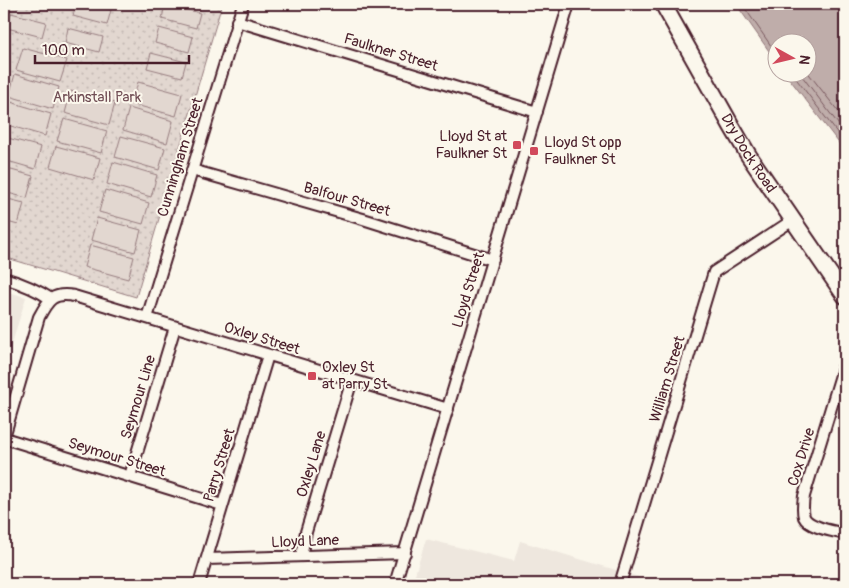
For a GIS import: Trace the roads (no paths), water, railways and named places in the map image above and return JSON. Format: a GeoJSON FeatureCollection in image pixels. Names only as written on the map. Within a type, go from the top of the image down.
{"type":"FeatureCollection","features":[{"type":"Feature","properties":{"kind":"street","name":"Cunningham Street"},"geometry":{"type":"LineString","coordinates":[[147,318],[243,4]]}},
{"type":"Feature","properties":{"kind":"street","name":"Lloyd Street"},"geometry":{"type":"LineString","coordinates":[[396,584],[569,4]]}},
{"type":"Feature","properties":{"kind":"street","name":"Dry Dock Road"},"geometry":{"type":"LineString","coordinates":[[663,4],[739,140],[845,296]]}},
{"type":"Feature","properties":{"kind":"street","name":"Faulkner Street"},"geometry":{"type":"LineString","coordinates":[[237,21],[536,112]]}},
{"type":"Feature","properties":{"kind":"street","name":"Balfour Street"},"geometry":{"type":"LineString","coordinates":[[192,170],[363,219],[493,260]]}},
{"type":"Feature","properties":{"kind":"street","name":"William Street"},"geometry":{"type":"LineString","coordinates":[[620,584],[714,272],[793,220]]}},
{"type":"Feature","properties":{"kind":"street"},"geometry":{"type":"LineString","coordinates":[[4,278],[38,290],[51,299],[39,317],[4,438]]}},
{"type":"Feature","properties":{"kind":"street","name":"Oxley Street"},"geometry":{"type":"LineString","coordinates":[[51,299],[68,295],[448,409]]}},
{"type":"Feature","properties":{"kind":"street","name":"Seymour Line"},"geometry":{"type":"LineString","coordinates":[[130,476],[175,327]]}},
{"type":"Feature","properties":{"kind":"street","name":"Parry Street"},"geometry":{"type":"LineString","coordinates":[[199,584],[268,356]]}},
{"type":"Feature","properties":{"kind":"street","name":"Cox Drive"},"geometry":{"type":"LineString","coordinates":[[845,362],[804,496],[803,507],[804,516],[813,525],[845,534]]}},
{"type":"Feature","properties":{"kind":"street","name":"Oxley Lane"},"geometry":{"type":"LineString","coordinates":[[301,556],[306,532],[352,380]]}},
{"type":"Feature","properties":{"kind":"street","name":"Seymour Street"},"geometry":{"type":"LineString","coordinates":[[4,438],[222,505]]}},
{"type":"Feature","properties":{"kind":"street","name":"Lloyd Lane"},"geometry":{"type":"LineString","coordinates":[[207,559],[405,553]]}},
{"type":"Feature","properties":{"kind":"water"},"geometry":{"type":"Polygon","coordinates":[[[736,4],[845,4],[845,151],[792,82],[816,82],[816,32],[766,32],[766,47],[736,4]]]}},
{"type":"Feature","properties":{"kind":"place","name":"Lloyd St at Faulkner St"},"geometry":{"type":"Point","coordinates":[517,145]}},
{"type":"Feature","properties":{"kind":"place","name":"Lloyd St opp Faulkner St"},"geometry":{"type":"Point","coordinates":[534,151]}},
{"type":"Feature","properties":{"kind":"place","name":"Oxley St at Parry St"},"geometry":{"type":"Point","coordinates":[312,376]}},
{"type":"Feature","properties":{"kind":"park label","name":"Arkinstall Park"},"geometry":{"type":"Point","coordinates":[97,97]}}]}
